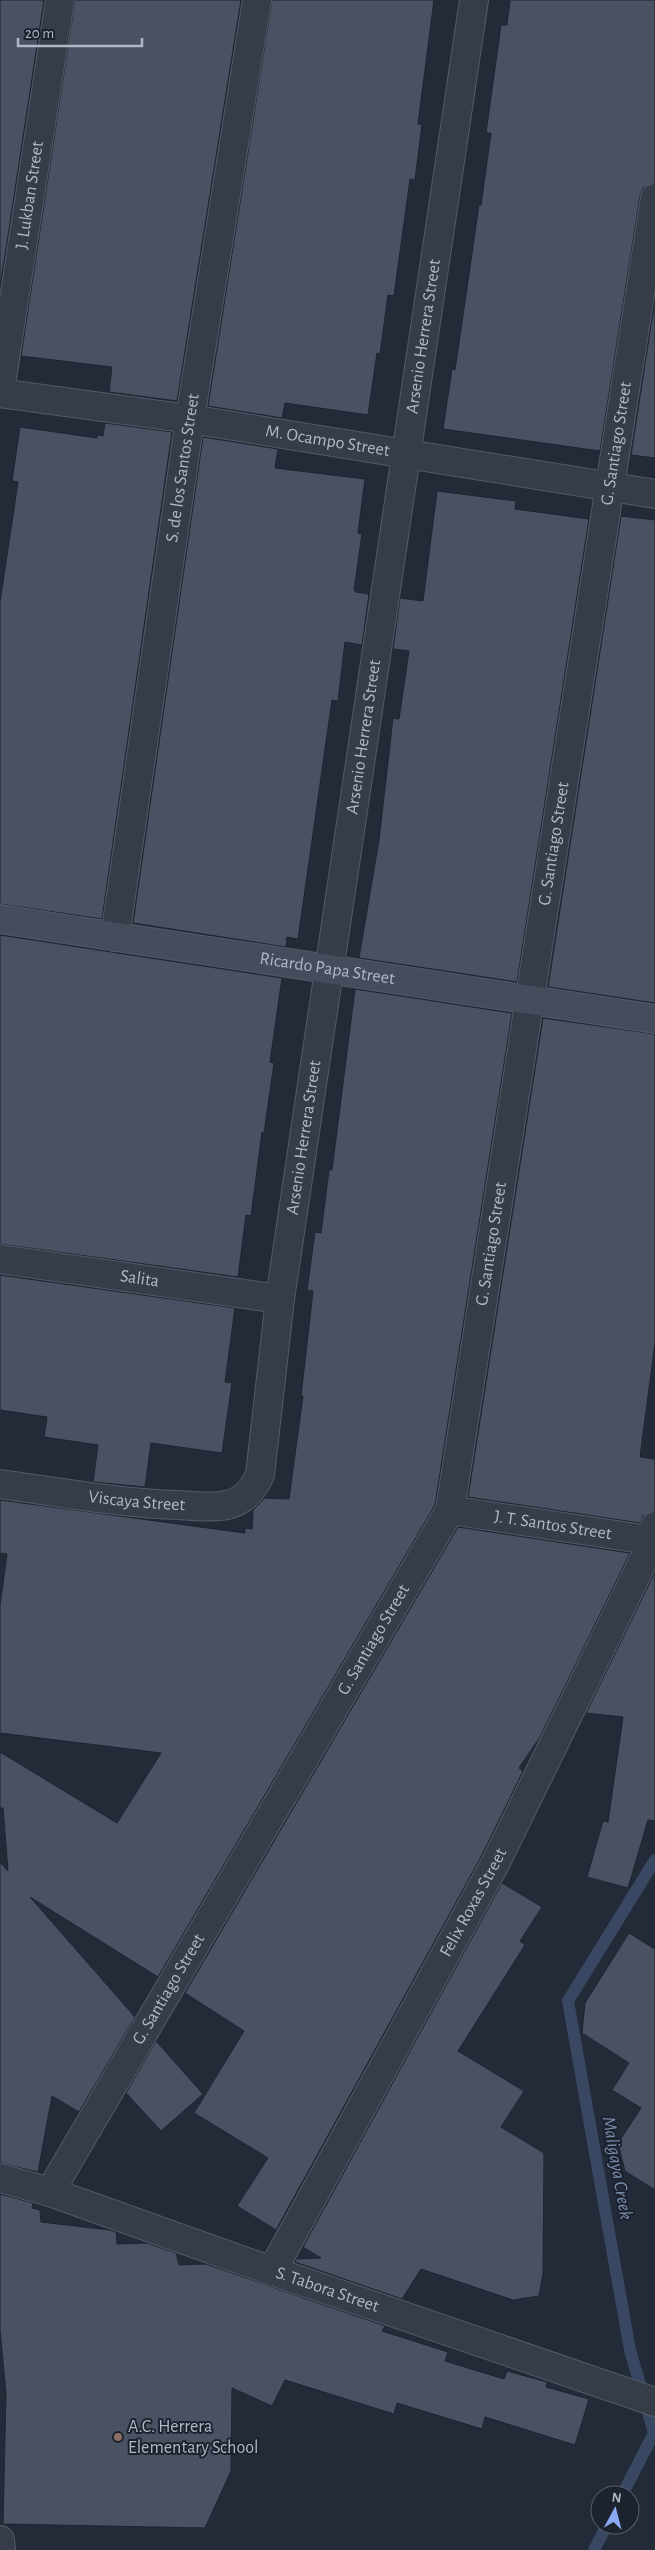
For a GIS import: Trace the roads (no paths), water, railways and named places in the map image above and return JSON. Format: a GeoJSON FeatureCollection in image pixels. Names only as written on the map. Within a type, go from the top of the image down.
{"type":"FeatureCollection","features":[{"type":"Feature","properties":{"kind":"street","name":"J. Lukban Street"},"geometry":{"type":"LineString","coordinates":[[0,392],[60,0]]}},
{"type":"Feature","properties":{"kind":"street","name":"S. de los Santos Street"},"geometry":{"type":"LineString","coordinates":[[116,937],[190,420],[256,0]]}},
{"type":"Feature","properties":{"kind":"street","name":"Arsenio Herrera Street"},"geometry":{"type":"LineString","coordinates":[[260,1476],[280,1299],[474,0]]}},
{"type":"Feature","properties":{"kind":"street","name":"G. Santiago Street"},"geometry":{"type":"LineString","coordinates":[[50,2192],[450,1510],[655,198]]}},
{"type":"Feature","properties":{"kind":"street","name":"M. Ocampo Street"},"geometry":{"type":"LineString","coordinates":[[0,392],[190,420],[655,494]]}},
{"type":"Feature","properties":{"kind":"street","name":"Ricardo Papa Street"},"geometry":{"type":"LineString","coordinates":[[0,918],[655,1019]]}},
{"type":"Feature","properties":{"kind":"street","name":"Salita"},"geometry":{"type":"LineString","coordinates":[[0,1259],[280,1299]]}},
{"type":"Feature","properties":{"kind":"street","name":"Viscaya Street"},"geometry":{"type":"LineString","coordinates":[[0,1484],[145,1504],[212,1507],[228,1504],[243,1498],[254,1488],[260,1476]]}},
{"type":"Feature","properties":{"kind":"street","name":"J. T. Santos Street"},"geometry":{"type":"LineString","coordinates":[[450,1510],[654,1536]]}},
{"type":"Feature","properties":{"kind":"street","name":"Felix Roxas Street"},"geometry":{"type":"LineString","coordinates":[[272,2271],[496,1862],[654,1536]]}},
{"type":"Feature","properties":{"kind":"street","name":"S. Tabora Street"},"geometry":{"type":"LineString","coordinates":[[0,2178],[50,2192],[272,2271],[655,2402]]}},
{"type":"Feature","properties":{"kind":"street"},"geometry":{"type":"LineString","coordinates":[[0,2540],[1,2550]]}},
{"type":"Feature","properties":{"kind":"waterway","name":"Maligaya Creek"},"geometry":{"type":"LineString","coordinates":[[627,2485],[654,2433],[630,2350],[568,2001],[655,1860]]}},
{"type":"Feature","properties":{"kind":"waterway","name":"Maligaya Creek"},"geometry":{"type":"LineString","coordinates":[[594,2550],[602,2535]]}},
{"type":"Feature","properties":{"kind":"place","name":"A.C. Herrera Elementary School"},"geometry":{"type":"Point","coordinates":[118,2437]}}]}
